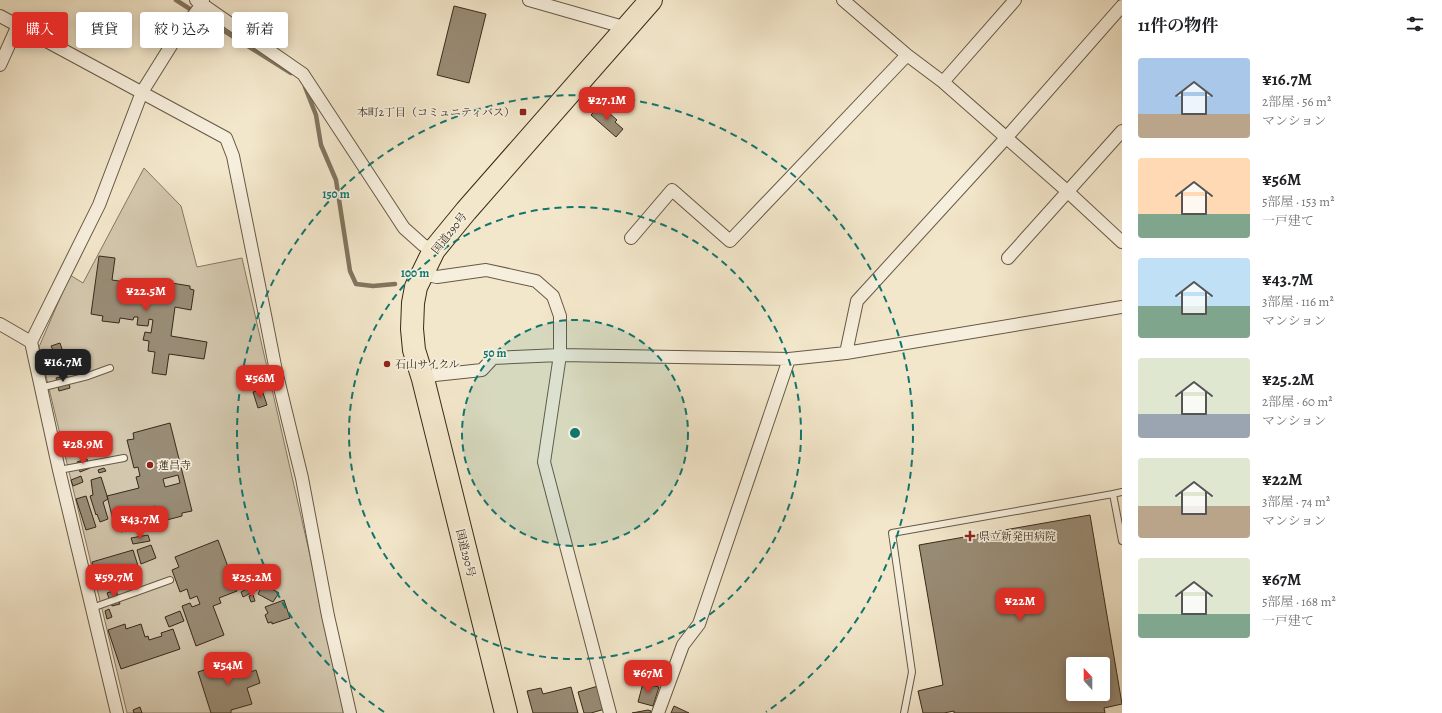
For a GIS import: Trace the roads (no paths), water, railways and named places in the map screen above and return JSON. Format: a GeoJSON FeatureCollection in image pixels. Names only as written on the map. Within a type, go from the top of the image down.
{"type":"FeatureCollection","features":[{"type":"Feature","properties":{"kind":"highway","name":"国道290号"},"geometry":{"type":"LineString","coordinates":[[506,713],[423,380],[414,350],[412,329],[413,303],[416,287],[434,250],[466,211],[651,0]]}},
{"type":"Feature","properties":{"kind":"street"},"geometry":{"type":"LineString","coordinates":[[529,0],[627,28]]}},
{"type":"Feature","properties":{"kind":"street"},"geometry":{"type":"LineString","coordinates":[[843,0],[907,55],[943,82],[1067,191],[1122,242]]}},
{"type":"Feature","properties":{"kind":"street"},"geometry":{"type":"LineString","coordinates":[[943,82],[1015,0]]}},
{"type":"Feature","properties":{"kind":"street"},"geometry":{"type":"LineString","coordinates":[[117,713],[59,470],[31,342],[99,206],[142,92],[200,1],[303,74],[404,228],[423,245],[434,250]]}},
{"type":"Feature","properties":{"kind":"street"},"geometry":{"type":"LineString","coordinates":[[846,353],[857,301],[1006,138],[1122,6]]}},
{"type":"Feature","properties":{"kind":"street"},"geometry":{"type":"LineString","coordinates":[[0,16],[12,22]]}},
{"type":"Feature","properties":{"kind":"street"},"geometry":{"type":"LineString","coordinates":[[0,64],[12,38]]}},
{"type":"Feature","properties":{"kind":"street"},"geometry":{"type":"LineString","coordinates":[[61,48],[226,138],[233,156],[268,329],[302,478],[328,616],[350,713]]}},
{"type":"Feature","properties":{"kind":"street"},"geometry":{"type":"LineString","coordinates":[[631,238],[672,190],[730,241],[907,55]]}},
{"type":"Feature","properties":{"kind":"street"},"geometry":{"type":"LineString","coordinates":[[1008,258],[1122,131]]}},
{"type":"Feature","properties":{"kind":"street"},"geometry":{"type":"LineString","coordinates":[[422,274],[437,277],[486,270],[536,281],[553,296],[560,316],[560,355],[556,392],[544,462],[610,713]]}},
{"type":"Feature","properties":{"kind":"street"},"geometry":{"type":"LineString","coordinates":[[423,380],[435,375],[482,370],[493,358],[560,355],[789,359],[846,353],[1122,307]]}},
{"type":"Feature","properties":{"kind":"street"},"geometry":{"type":"LineString","coordinates":[[0,324],[31,342]]}},
{"type":"Feature","properties":{"kind":"street"},"geometry":{"type":"LineString","coordinates":[[658,713],[683,645],[699,624],[789,359]]}},
{"type":"Feature","properties":{"kind":"lane"},"geometry":{"type":"LineString","coordinates":[[40,388],[88,376],[110,368]]}},
{"type":"Feature","properties":{"kind":"lane"},"geometry":{"type":"LineString","coordinates":[[59,470],[124,458]]}},
{"type":"Feature","properties":{"kind":"lane"},"geometry":{"type":"LineString","coordinates":[[904,713],[912,672],[892,532],[1122,492]]}},
{"type":"Feature","properties":{"kind":"lane"},"geometry":{"type":"LineString","coordinates":[[1113,494],[1122,541]]}},
{"type":"Feature","properties":{"kind":"lane"},"geometry":{"type":"LineString","coordinates":[[92,608],[170,580]]}},
{"type":"Feature","properties":{"kind":"waterway"},"geometry":{"type":"LineString","coordinates":[[176,0],[291,73]]}},
{"type":"Feature","properties":{"kind":"waterway"},"geometry":{"type":"LineString","coordinates":[[305,87],[316,115],[321,145],[336,180],[350,271],[356,284],[373,286],[395,284]]}},
{"type":"Feature","properties":{"kind":"place","name":"本町2丁目（コミュニティバス）"},"geometry":{"type":"Point","coordinates":[523,112]}},
{"type":"Feature","properties":{"kind":"place","name":"石山サイクル"},"geometry":{"type":"Point","coordinates":[387,364]}},
{"type":"Feature","properties":{"kind":"place","name":"蓮昌寺"},"geometry":{"type":"Point","coordinates":[150,465]}},
{"type":"Feature","properties":{"kind":"place","name":"県立新発田病院"},"geometry":{"type":"Point","coordinates":[970,536]}}]}
